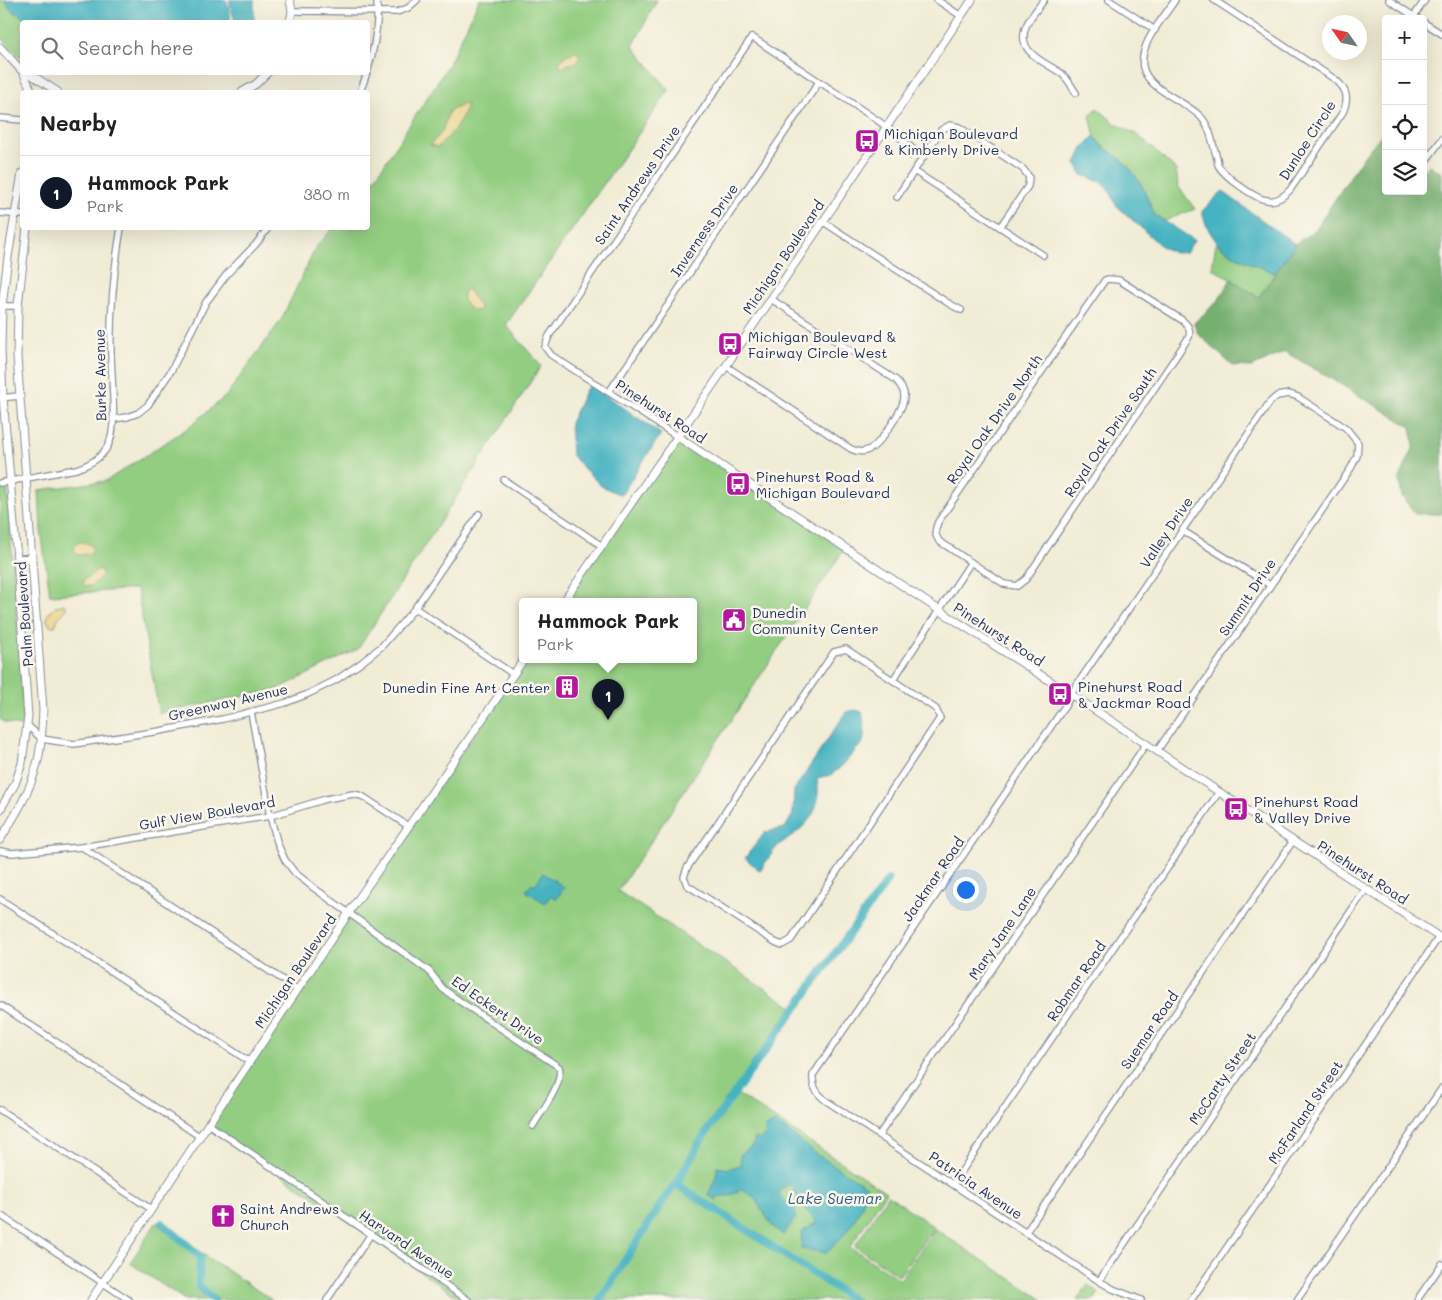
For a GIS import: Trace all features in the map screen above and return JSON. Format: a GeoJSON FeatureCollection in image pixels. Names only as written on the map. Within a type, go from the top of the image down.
{"type":"FeatureCollection","features":[{"type":"Feature","properties":{"kind":"street"},"geometry":{"type":"LineString","coordinates":[[290,0],[292,11],[290,20]]}},
{"type":"Feature","properties":{"kind":"street"},"geometry":{"type":"LineString","coordinates":[[370,65],[376,37],[377,0]]}},
{"type":"Feature","properties":{"kind":"street"},"geometry":{"type":"LineString","coordinates":[[292,11],[396,12],[408,8],[417,0]]}},
{"type":"Feature","properties":{"kind":"street"},"geometry":{"type":"LineString","coordinates":[[937,0],[961,16]]}},
{"type":"Feature","properties":{"kind":"street","name":"Michigan Boulevard"},"geometry":{"type":"LineString","coordinates":[[566,598],[678,437],[972,0]]}},
{"type":"Feature","properties":{"kind":"street"},"geometry":{"type":"LineString","coordinates":[[1044,0],[1027,24],[1024,42],[1034,56],[1064,75],[1076,93]]}},
{"type":"Feature","properties":{"kind":"street"},"geometry":{"type":"LineString","coordinates":[[1109,0],[1155,30]]}},
{"type":"Feature","properties":{"kind":"street","name":"Dunloe Circle"},"geometry":{"type":"LineString","coordinates":[[1175,0],[1147,43],[1142,57],[1148,78],[1200,116],[1209,130],[1218,165],[1229,177],[1258,198],[1276,200],[1284,197],[1290,190],[1343,112],[1347,103],[1347,94],[1343,86],[1336,80],[1214,0]]}},
{"type":"Feature","properties":{"kind":"street"},"geometry":{"type":"LineString","coordinates":[[1389,0],[1412,15]]}},
{"type":"Feature","properties":{"kind":"street"},"geometry":{"type":"LineString","coordinates":[[1418,15],[1425,0]]}},
{"type":"Feature","properties":{"kind":"street"},"geometry":{"type":"LineString","coordinates":[[1427,25],[1442,34]]}},
{"type":"Feature","properties":{"kind":"street","name":"Saint Andrews Drive"},"geometry":{"type":"LineString","coordinates":[[545,347],[549,336],[752,38],[819,82]]}},
{"type":"Feature","properties":{"kind":"street"},"geometry":{"type":"LineString","coordinates":[[0,47],[20,68]]}},
{"type":"Feature","properties":{"kind":"street"},"geometry":{"type":"LineString","coordinates":[[25,75],[31,90]]}},
{"type":"Feature","properties":{"kind":"street"},"geometry":{"type":"LineString","coordinates":[[30,75],[55,90]]}},
{"type":"Feature","properties":{"kind":"street"},"geometry":{"type":"LineString","coordinates":[[246,90],[256,84],[265,75]]}},
{"type":"Feature","properties":{"kind":"street"},"geometry":{"type":"LineString","coordinates":[[361,90],[366,75]]}},
{"type":"Feature","properties":{"kind":"street"},"geometry":{"type":"LineString","coordinates":[[819,82],[886,127],[923,158]]}},
{"type":"Feature","properties":{"kind":"street","name":"Inverness Drive"},"geometry":{"type":"LineString","coordinates":[[609,392],[819,82]]}},
{"type":"Feature","properties":{"kind":"street"},"geometry":{"type":"LineString","coordinates":[[0,118],[20,120]]}},
{"type":"Feature","properties":{"kind":"street"},"geometry":{"type":"LineString","coordinates":[[898,198],[942,130],[950,125],[959,127],[1023,169],[1029,177],[1028,186],[1000,228]]}},
{"type":"Feature","properties":{"kind":"street"},"geometry":{"type":"LineString","coordinates":[[1427,162],[1442,139]]}},
{"type":"Feature","properties":{"kind":"street"},"geometry":{"type":"LineString","coordinates":[[914,171],[1043,255]]}},
{"type":"Feature","properties":{"kind":"street","name":"Palm Boulevard"},"geometry":{"type":"LineString","coordinates":[[0,810],[15,784],[22,762],[27,726],[17,559],[2,398],[1,349],[1,306],[20,184]]}},
{"type":"Feature","properties":{"kind":"street"},"geometry":{"type":"LineString","coordinates":[[0,214],[20,215]]}},
{"type":"Feature","properties":{"kind":"street"},"geometry":{"type":"LineString","coordinates":[[822,221],[961,310]]}},
{"type":"Feature","properties":{"kind":"street","name":"Palm Boulevard"},"geometry":{"type":"LineString","coordinates":[[0,840],[30,786],[42,739],[43,710],[17,357],[18,306],[27,230]]}},
{"type":"Feature","properties":{"kind":"street","name":"Burke Avenue"},"geometry":{"type":"LineString","coordinates":[[0,483],[76,469],[87,465],[105,451],[111,441],[113,419],[110,352],[111,318],[113,279],[121,230]]}},
{"type":"Feature","properties":{"kind":"street"},"geometry":{"type":"LineString","coordinates":[[113,419],[138,413],[148,405],[171,371],[206,302],[227,274],[256,244],[266,230]]}},
{"type":"Feature","properties":{"kind":"street","name":"Royal Oak Drive North"},"geometry":{"type":"LineString","coordinates":[[971,562],[939,541],[935,535],[938,522],[1105,280]]}},
{"type":"Feature","properties":{"kind":"street","name":"Royal Oak Drive South"},"geometry":{"type":"LineString","coordinates":[[971,562],[1004,584],[1017,586],[1022,583],[1190,337],[1189,326],[1182,320],[1119,280],[1105,280]]}},
{"type":"Feature","properties":{"kind":"street"},"geometry":{"type":"LineString","coordinates":[[726,366],[852,449],[860,452],[869,450],[880,440],[904,403],[905,395],[903,389],[896,380],[771,299]]}},
{"type":"Feature","properties":{"kind":"street"},"geometry":{"type":"LineString","coordinates":[[1,306],[18,306]]}},
{"type":"Feature","properties":{"kind":"street","name":"Pinehurst Road"},"geometry":{"type":"LineString","coordinates":[[545,347],[550,355],[1441,938]]}},
{"type":"Feature","properties":{"kind":"street","name":"Summit Drive"},"geometry":{"type":"LineString","coordinates":[[1157,751],[1351,468],[1357,456],[1358,443],[1346,428],[1298,397],[1290,394]]}},
{"type":"Feature","properties":{"kind":"street","name":"Valley Drive"},"geometry":{"type":"LineString","coordinates":[[1072,695],[1076,686],[1270,402],[1277,396],[1290,394]]}},
{"type":"Feature","properties":{"kind":"street"},"geometry":{"type":"LineString","coordinates":[[2,398],[19,396]]}},
{"type":"Feature","properties":{"kind":"street"},"geometry":{"type":"LineString","coordinates":[[504,480],[602,546]]}},
{"type":"Feature","properties":{"kind":"street","name":"Greenway Avenue"},"geometry":{"type":"LineString","coordinates":[[42,739],[74,744],[160,731],[251,712],[300,697],[336,680],[382,646],[415,608],[479,514]]}},
{"type":"Feature","properties":{"kind":"street"},"geometry":{"type":"LineString","coordinates":[[1183,530],[1270,585]]}},
{"type":"Feature","properties":{"kind":"street"},"geometry":{"type":"LineString","coordinates":[[17,559],[32,558]]}},
{"type":"Feature","properties":{"kind":"street"},"geometry":{"type":"LineString","coordinates":[[893,680],[971,562]]}},
{"type":"Feature","properties":{"kind":"street"},"geometry":{"type":"LineString","coordinates":[[415,608],[513,674]]}},
{"type":"Feature","properties":{"kind":"street"},"geometry":{"type":"LineString","coordinates":[[846,649],[893,680],[936,709],[940,718],[791,940],[782,945],[775,942],[687,884],[684,878],[687,868],[834,652],[846,649]]}},
{"type":"Feature","properties":{"kind":"street","name":"Michigan Boulevard"},"geometry":{"type":"LineString","coordinates":[[91,1300],[348,914],[521,663]]}},
{"type":"Feature","properties":{"kind":"street","name":"Jackmar Road"},"geometry":{"type":"LineString","coordinates":[[813,1076],[1072,695]]}},
{"type":"Feature","properties":{"kind":"street"},"geometry":{"type":"LineString","coordinates":[[251,712],[270,816],[278,845],[285,860],[314,888],[348,914]]}},
{"type":"Feature","properties":{"kind":"street"},"geometry":{"type":"LineString","coordinates":[[27,726],[42,739]]}},
{"type":"Feature","properties":{"kind":"street","name":"Mary Jane Lane"},"geometry":{"type":"LineString","coordinates":[[879,1135],[1146,744]]}},
{"type":"Feature","properties":{"kind":"street","name":"Robmar Road"},"geometry":{"type":"LineString","coordinates":[[953,1184],[1219,792]]}},
{"type":"Feature","properties":{"kind":"street","name":"Gulf View Boulevard"},"geometry":{"type":"LineString","coordinates":[[0,851],[12,853],[82,847],[270,816],[333,797],[352,794],[362,796],[408,826]]}},
{"type":"Feature","properties":{"kind":"street","name":"Suemar Road"},"geometry":{"type":"LineString","coordinates":[[1026,1232],[1293,841]]}},
{"type":"Feature","properties":{"kind":"street"},"geometry":{"type":"LineString","coordinates":[[82,847],[298,990]]}},
{"type":"Feature","properties":{"kind":"street","name":"McCarty Street"},"geometry":{"type":"LineString","coordinates":[[1099,1281],[1366,889]]}},
{"type":"Feature","properties":{"kind":"street"},"geometry":{"type":"LineString","coordinates":[[0,899],[250,1062]]}},
{"type":"Feature","properties":{"kind":"street","name":"Ed Eckert Drive"},"geometry":{"type":"LineString","coordinates":[[348,914],[429,971],[443,988],[461,1002],[559,1067],[561,1073],[557,1084],[533,1126]]}},
{"type":"Feature","properties":{"kind":"street","name":"McFarland Street"},"geometry":{"type":"LineString","coordinates":[[1191,1300],[1441,938]]}},
{"type":"Feature","properties":{"kind":"street"},"geometry":{"type":"LineString","coordinates":[[0,1005],[199,1136]]}},
{"type":"Feature","properties":{"kind":"street","name":"Patricia Avenue"},"geometry":{"type":"LineString","coordinates":[[813,1076],[813,1082],[819,1094],[879,1135],[1099,1281],[1113,1289],[1141,1300]]}},
{"type":"Feature","properties":{"kind":"street"},"geometry":{"type":"LineString","coordinates":[[1297,1300],[1442,1088]]}},
{"type":"Feature","properties":{"kind":"street"},"geometry":{"type":"LineString","coordinates":[[0,1110],[151,1209]]}},
{"type":"Feature","properties":{"kind":"street","name":"Harvard Avenue"},"geometry":{"type":"LineString","coordinates":[[208,1124],[468,1300]]}},
{"type":"Feature","properties":{"kind":"street"},"geometry":{"type":"LineString","coordinates":[[0,1215],[129,1300]]}},
{"type":"Feature","properties":{"kind":"street"},"geometry":{"type":"LineString","coordinates":[[327,1300],[371,1234]]}},
{"type":"Feature","properties":{"kind":"street"},"geometry":{"type":"LineString","coordinates":[[1417,1300],[1442,1264]]}},
{"type":"Feature","properties":{"kind":"green space"},"geometry":{"type":"Polygon","coordinates":[[[0,0],[5,0],[10,9],[28,20],[20,20],[20,57],[0,35],[0,0]]]}},
{"type":"Feature","properties":{"kind":"green space"},"geometry":{"type":"Polygon","coordinates":[[[479,0],[657,0],[633,46],[669,90],[506,325],[541,366],[358,649],[276,690],[159,713],[137,589],[50,595],[41,530],[39,490],[106,481],[185,430],[226,396],[281,320],[316,247],[331,230],[370,230],[370,185],[449,64],[479,0]]]}},
{"type":"Feature","properties":{"kind":"green space"},"geometry":{"type":"Polygon","coordinates":[[[1097,108],[1116,124],[1136,134],[1176,170],[1178,186],[1195,209],[1164,221],[1155,215],[1141,184],[1121,159],[1103,147],[1095,137],[1090,116],[1097,108]]]}},
{"type":"Feature","properties":{"kind":"green space"},"geometry":{"type":"Polygon","coordinates":[[[1382,134],[1382,195],[1427,195],[1427,168],[1429,165],[1442,173],[1442,514],[1416,514],[1402,497],[1399,480],[1414,446],[1411,427],[1285,352],[1252,367],[1233,366],[1198,334],[1194,323],[1218,301],[1231,279],[1259,297],[1295,244],[1315,230],[1361,160],[1382,134]]]}},
{"type":"Feature","properties":{"kind":"green space"},"geometry":{"type":"Polygon","coordinates":[[[1216,243],[1236,257],[1275,273],[1259,297],[1212,268],[1216,243]]]}},
{"type":"Feature","properties":{"kind":"green space"},"geometry":{"type":"Polygon","coordinates":[[[678,437],[845,548],[618,891],[797,1010],[737,1094],[886,1192],[850,1247],[900,1280],[935,1229],[1043,1300],[462,1300],[208,1124],[523,663],[697,663],[697,598],[567,598],[678,437]]]}},
{"type":"Feature","properties":{"kind":"green space"},"geometry":{"type":"Polygon","coordinates":[[[7,485],[22,688],[23,727],[4,722],[0,719],[0,487],[7,485]]]}},
{"type":"Feature","properties":{"kind":"green space"},"geometry":{"type":"Polygon","coordinates":[[[888,1195],[934,1227],[899,1276],[855,1246],[888,1195]]]}},
{"type":"Feature","properties":{"kind":"green space"},"geometry":{"type":"Polygon","coordinates":[[[156,1223],[272,1300],[185,1300],[130,1263],[156,1223]]]}},
{"type":"Feature","properties":{"kind":"green space"},"geometry":{"type":"Polygon","coordinates":[[[1088,1285],[1099,1293],[1094,1300],[1077,1300],[1088,1285]]]}},
{"type":"Feature","properties":{"kind":"sand"},"geometry":{"type":"Polygon","coordinates":[[[576,52],[580,56],[576,63],[568,64],[563,68],[560,66],[559,63],[566,55],[576,52]]]}},
{"type":"Feature","properties":{"kind":"sand"},"geometry":{"type":"Polygon","coordinates":[[[467,103],[460,122],[448,137],[438,147],[430,145],[442,132],[449,111],[467,103]]]}},
{"type":"Feature","properties":{"kind":"sand"},"geometry":{"type":"Polygon","coordinates":[[[468,289],[480,308],[478,311],[471,310],[463,300],[463,292],[468,289]]]}},
{"type":"Feature","properties":{"kind":"sand"},"geometry":{"type":"Polygon","coordinates":[[[79,542],[87,543],[91,546],[92,553],[79,555],[75,553],[74,547],[79,542]]]}},
{"type":"Feature","properties":{"kind":"sand"},"geometry":{"type":"Polygon","coordinates":[[[97,570],[102,570],[102,575],[91,586],[84,586],[83,581],[97,570]]]}},
{"type":"Feature","properties":{"kind":"sand"},"geometry":{"type":"Polygon","coordinates":[[[64,604],[66,607],[65,611],[58,618],[55,626],[50,626],[47,620],[48,614],[56,607],[64,604]]]}},
{"type":"Feature","properties":{"kind":"water"},"geometry":{"type":"Polygon","coordinates":[[[5,0],[226,0],[230,11],[230,20],[28,20],[10,9],[5,0]]]}},
{"type":"Feature","properties":{"kind":"water"},"geometry":{"type":"Polygon","coordinates":[[[229,0],[254,0],[254,20],[234,20],[229,0]]]}},
{"type":"Feature","properties":{"kind":"water"},"geometry":{"type":"Polygon","coordinates":[[[1094,136],[1103,147],[1121,159],[1131,170],[1141,184],[1155,215],[1194,240],[1187,252],[1175,253],[1162,247],[1116,205],[1110,191],[1100,182],[1082,175],[1076,164],[1083,148],[1094,136]]]}},
{"type":"Feature","properties":{"kind":"water"},"geometry":{"type":"Polygon","coordinates":[[[1222,191],[1295,244],[1275,273],[1239,258],[1220,245],[1212,236],[1202,211],[1222,191]]]}},
{"type":"Feature","properties":{"kind":"water"},"geometry":{"type":"Polygon","coordinates":[[[591,385],[661,434],[621,495],[601,486],[572,456],[570,423],[586,389],[591,385]]]}},
{"type":"Feature","properties":{"kind":"water"},"geometry":{"type":"Polygon","coordinates":[[[856,710],[862,712],[865,730],[863,742],[842,766],[831,775],[817,778],[817,804],[811,818],[800,830],[776,848],[760,871],[745,858],[765,832],[785,828],[793,814],[794,790],[846,712],[856,710]]]}},
{"type":"Feature","properties":{"kind":"water"},"geometry":{"type":"Polygon","coordinates":[[[543,873],[564,887],[557,899],[551,895],[545,903],[526,891],[532,883],[535,885],[543,873]]]}},
{"type":"Feature","properties":{"kind":"water","name":"Lake Suemar"},"geometry":{"type":"Polygon","coordinates":[[[776,1123],[813,1152],[868,1187],[857,1215],[847,1231],[827,1253],[801,1249],[802,1232],[817,1222],[799,1202],[793,1187],[789,1185],[781,1189],[779,1194],[796,1211],[795,1219],[783,1235],[772,1226],[754,1197],[742,1189],[729,1196],[719,1196],[716,1200],[708,1195],[716,1177],[717,1167],[728,1169],[741,1165],[740,1155],[753,1145],[755,1138],[759,1140],[766,1134],[765,1127],[776,1123]]]}},
{"type":"Feature","properties":{"kind":"waterway"},"geometry":{"type":"LineString","coordinates":[[600,1300],[666,1196],[676,1184],[703,1137],[888,880]]}},
{"type":"Feature","properties":{"kind":"waterway"},"geometry":{"type":"LineString","coordinates":[[676,1184],[854,1300]]}},
{"type":"Feature","properties":{"kind":"waterway"},"geometry":{"type":"LineString","coordinates":[[162,1223],[200,1256],[199,1287],[214,1300]]}},
{"type":"Feature","properties":{"kind":"place","name":"Michigan Boulevard & Kimberly Drive"},"geometry":{"type":"Point","coordinates":[867,141]}},
{"type":"Feature","properties":{"kind":"place","name":"Michigan Boulevard & Fairway Circle West"},"geometry":{"type":"Point","coordinates":[730,344]}},
{"type":"Feature","properties":{"kind":"place","name":"Pinehurst Road & Michigan Boulevard"},"geometry":{"type":"Point","coordinates":[738,484]}},
{"type":"Feature","properties":{"kind":"place","name":"Dunedin Community Center"},"geometry":{"type":"Point","coordinates":[734,620]}},
{"type":"Feature","properties":{"kind":"place","name":"Dunedin Fine Art Center"},"geometry":{"type":"Point","coordinates":[567,687]}},
{"type":"Feature","properties":{"kind":"place","name":"Pinehurst Road & Jackmar Road"},"geometry":{"type":"Point","coordinates":[1060,694]}},
{"type":"Feature","properties":{"kind":"place","name":"Hammock Park"},"geometry":{"type":"Point","coordinates":[608,720]}},
{"type":"Feature","properties":{"kind":"place","name":"Pinehurst Road & Valley Drive"},"geometry":{"type":"Point","coordinates":[1236,809]}},
{"type":"Feature","properties":{"kind":"place","name":"Saint Andrews Church"},"geometry":{"type":"Point","coordinates":[223,1216]}}]}
